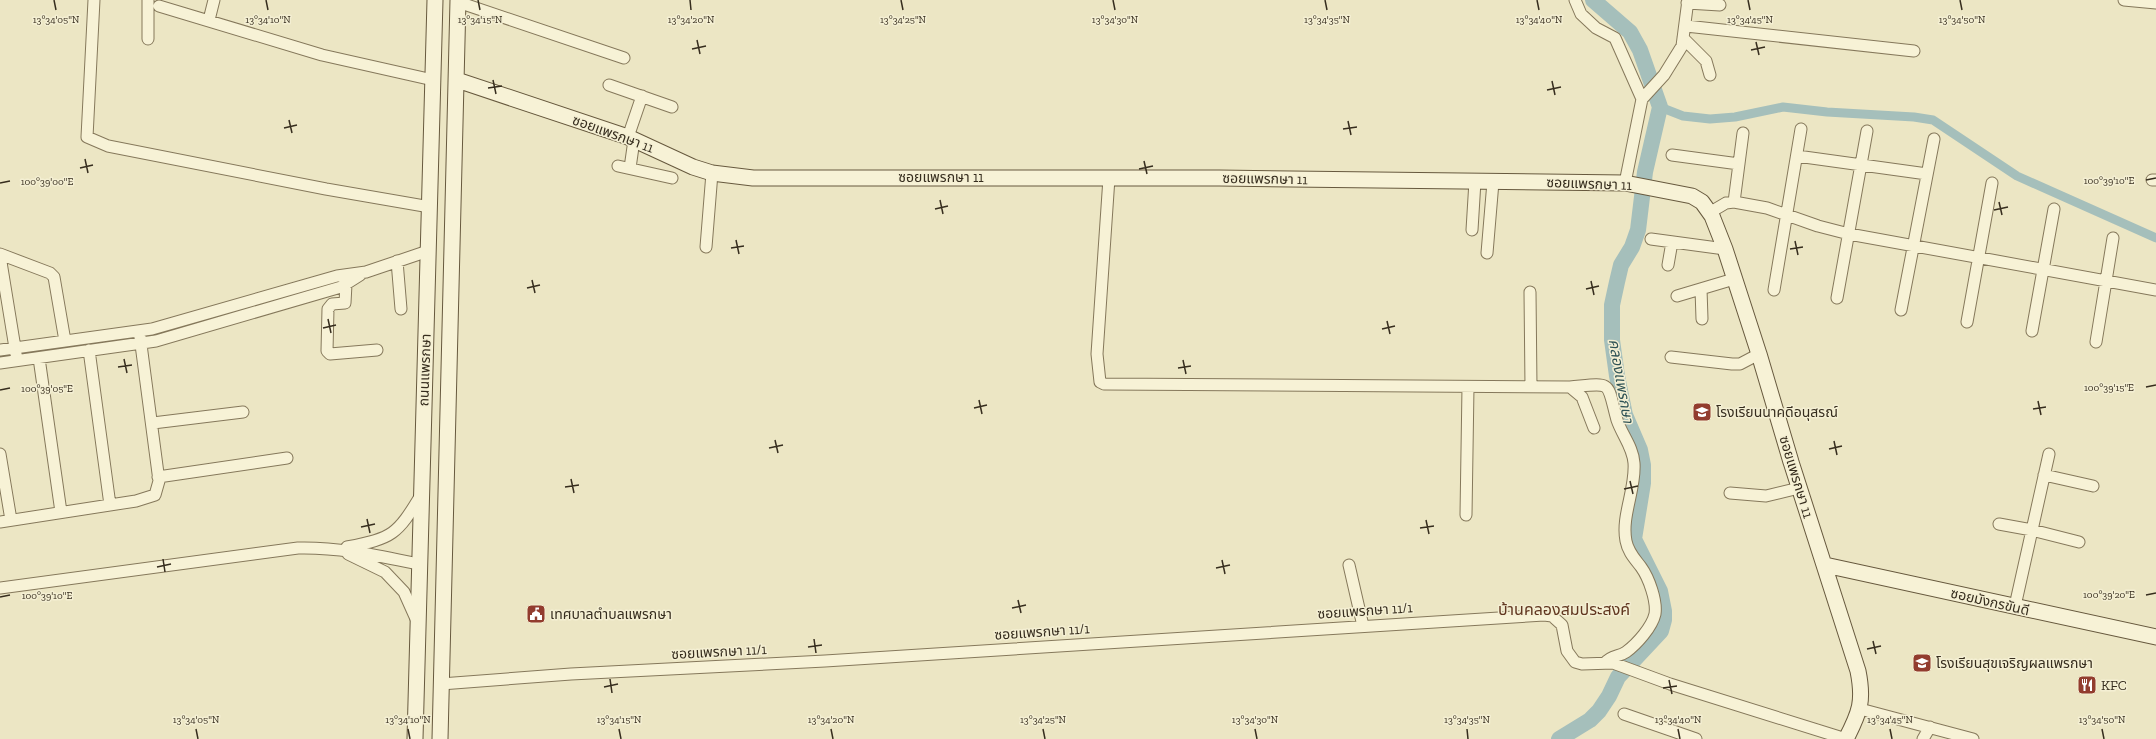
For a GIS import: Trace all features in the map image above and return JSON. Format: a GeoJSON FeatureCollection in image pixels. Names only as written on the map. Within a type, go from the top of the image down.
{"type":"FeatureCollection","features":[{"type":"Feature","properties":{"kind":"street"},"geometry":{"type":"LineString","coordinates":[[94,0],[87,137],[108,146],[326,189],[430,207]]}},
{"type":"Feature","properties":{"kind":"street"},"geometry":{"type":"LineString","coordinates":[[148,0],[148,39]]}},
{"type":"Feature","properties":{"kind":"street"},"geometry":{"type":"LineString","coordinates":[[209,20],[214,0]]}},
{"type":"Feature","properties":{"kind":"street","name":"ถนนแพรกษา"},"geometry":{"type":"LineString","coordinates":[[415,739],[430,207],[434,0]]}},
{"type":"Feature","properties":{"kind":"street"},"geometry":{"type":"LineString","coordinates":[[1575,0],[1581,14],[1596,28],[1615,38],[1646,97]]}},
{"type":"Feature","properties":{"kind":"street"},"geometry":{"type":"LineString","coordinates":[[2124,0],[2156,4]]}},
{"type":"Feature","properties":{"kind":"street"},"geometry":{"type":"LineString","coordinates":[[458,1],[624,58]]}},
{"type":"Feature","properties":{"kind":"street","name":"ถนนแพรกษา"},"geometry":{"type":"LineString","coordinates":[[440,739],[458,1]]}},
{"type":"Feature","properties":{"kind":"street"},"geometry":{"type":"LineString","coordinates":[[1630,184],[1646,97],[1664,75],[1678,54],[1686,26],[1688,2],[1720,5]]}},
{"type":"Feature","properties":{"kind":"street"},"geometry":{"type":"LineString","coordinates":[[159,6],[322,55],[433,80]]}},
{"type":"Feature","properties":{"kind":"street"},"geometry":{"type":"LineString","coordinates":[[1686,26],[1914,51]]}},
{"type":"Feature","properties":{"kind":"street"},"geometry":{"type":"LineString","coordinates":[[1683,38],[1706,60],[1710,75]]}},
{"type":"Feature","properties":{"kind":"street","name":"ซอยแพรกษา 11"},"geometry":{"type":"LineString","coordinates":[[457,80],[631,139],[693,167],[712,173],[753,178],[1109,178],[1630,184],[1692,196],[1702,202],[1709,213],[1725,249],[1759,354],[1799,488],[1858,671],[1862,698],[1860,709]]}},
{"type":"Feature","properties":{"kind":"street"},"geometry":{"type":"LineString","coordinates":[[609,85],[672,107]]}},
{"type":"Feature","properties":{"kind":"street"},"geometry":{"type":"LineString","coordinates":[[630,168],[631,139],[642,96]]}},
{"type":"Feature","properties":{"kind":"street"},"geometry":{"type":"LineString","coordinates":[[1774,290],[1798,156],[1801,129]]}},
{"type":"Feature","properties":{"kind":"street"},"geometry":{"type":"LineString","coordinates":[[1838,298],[1867,131]]}},
{"type":"Feature","properties":{"kind":"street"},"geometry":{"type":"LineString","coordinates":[[1734,202],[1743,133]]}},
{"type":"Feature","properties":{"kind":"street"},"geometry":{"type":"LineString","coordinates":[[1901,310],[1915,245],[1934,139]]}},
{"type":"Feature","properties":{"kind":"street"},"geometry":{"type":"LineString","coordinates":[[1672,155],[1739,164]]}},
{"type":"Feature","properties":{"kind":"street"},"geometry":{"type":"LineString","coordinates":[[1798,156],[1927,174]]}},
{"type":"Feature","properties":{"kind":"street"},"geometry":{"type":"LineString","coordinates":[[618,166],[672,178]]}},
{"type":"Feature","properties":{"kind":"street"},"geometry":{"type":"LineString","coordinates":[[706,247],[712,173]]}},
{"type":"Feature","properties":{"kind":"street"},"geometry":{"type":"LineString","coordinates":[[1109,178],[1098,323],[1098,368],[1100,382],[1104,384],[1158,385],[1468,387],[1570,387],[1602,384],[1610,390],[1620,427],[1632,451],[1634,462],[1631,495],[1625,532],[1627,547],[1643,570],[1655,606],[1653,621],[1642,635],[1626,652],[1610,657],[1609,663],[1846,739],[1860,709],[1973,739]]}},
{"type":"Feature","properties":{"kind":"street"},"geometry":{"type":"LineString","coordinates":[[1472,230],[1475,182]]}},
{"type":"Feature","properties":{"kind":"street"},"geometry":{"type":"LineString","coordinates":[[1486,253],[1493,182]]}},
{"type":"Feature","properties":{"kind":"street"},"geometry":{"type":"LineString","coordinates":[[1967,322],[1992,183]]}},
{"type":"Feature","properties":{"kind":"street"},"geometry":{"type":"LineString","coordinates":[[1709,213],[1726,203],[1734,202],[1767,208],[1787,216],[1850,234],[2156,290]]}},
{"type":"Feature","properties":{"kind":"street"},"geometry":{"type":"LineString","coordinates":[[2032,331],[2054,209]]}},
{"type":"Feature","properties":{"kind":"street"},"geometry":{"type":"LineString","coordinates":[[2096,342],[2113,238]]}},
{"type":"Feature","properties":{"kind":"street"},"geometry":{"type":"LineString","coordinates":[[1650,239],[1725,249]]}},
{"type":"Feature","properties":{"kind":"street"},"geometry":{"type":"LineString","coordinates":[[1668,265],[1672,242]]}},
{"type":"Feature","properties":{"kind":"street"},"geometry":{"type":"LineString","coordinates":[[0,363],[156,341],[346,284],[366,272],[428,251]]}},
{"type":"Feature","properties":{"kind":"street"},"geometry":{"type":"LineString","coordinates":[[17,361],[0,255],[50,273],[54,277],[65,341]]}},
{"type":"Feature","properties":{"kind":"street"},"geometry":{"type":"LineString","coordinates":[[397,261],[400,309]]}},
{"type":"Feature","properties":{"kind":"street"},"geometry":{"type":"LineString","coordinates":[[0,350],[152,329],[337,276],[366,272]]}},
{"type":"Feature","properties":{"kind":"street"},"geometry":{"type":"LineString","coordinates":[[1677,296],[1734,279]]}},
{"type":"Feature","properties":{"kind":"street"},"geometry":{"type":"LineString","coordinates":[[346,284],[345,302],[332,304],[328,308],[327,351],[330,354],[377,350]]}},
{"type":"Feature","properties":{"kind":"street"},"geometry":{"type":"LineString","coordinates":[[1701,289],[1702,319]]}},
{"type":"Feature","properties":{"kind":"street"},"geometry":{"type":"LineString","coordinates":[[1530,292],[1532,387]]}},
{"type":"Feature","properties":{"kind":"street"},"geometry":{"type":"LineString","coordinates":[[236,305],[239,317]]}},
{"type":"Feature","properties":{"kind":"street"},"geometry":{"type":"LineString","coordinates":[[0,522],[136,501],[155,495],[158,490],[158,476],[153,423],[139,330]]}},
{"type":"Feature","properties":{"kind":"street"},"geometry":{"type":"LineString","coordinates":[[90,350],[110,505]]}},
{"type":"Feature","properties":{"kind":"street"},"geometry":{"type":"LineString","coordinates":[[1671,357],[1740,364],[1759,354]]}},
{"type":"Feature","properties":{"kind":"street"},"geometry":{"type":"LineString","coordinates":[[38,358],[61,512]]}},
{"type":"Feature","properties":{"kind":"street"},"geometry":{"type":"LineString","coordinates":[[1466,515],[1468,387]]}},
{"type":"Feature","properties":{"kind":"street"},"geometry":{"type":"LineString","coordinates":[[1570,387],[1582,397],[1594,428]]}},
{"type":"Feature","properties":{"kind":"street"},"geometry":{"type":"LineString","coordinates":[[153,423],[242,412]]}},
{"type":"Feature","properties":{"kind":"street"},"geometry":{"type":"LineString","coordinates":[[0,454],[11,520]]}},
{"type":"Feature","properties":{"kind":"street"},"geometry":{"type":"LineString","coordinates":[[2015,606],[2049,454]]}},
{"type":"Feature","properties":{"kind":"street"},"geometry":{"type":"LineString","coordinates":[[158,476],[287,458]]}},
{"type":"Feature","properties":{"kind":"street"},"geometry":{"type":"LineString","coordinates":[[2044,474],[2093,486]]}},
{"type":"Feature","properties":{"kind":"street"},"geometry":{"type":"LineString","coordinates":[[1730,493],[1766,496],[1799,488]]}},
{"type":"Feature","properties":{"kind":"street"},"geometry":{"type":"LineString","coordinates":[[0,588],[298,548],[336,548],[370,542],[390,536],[406,521],[421,495]]}},
{"type":"Feature","properties":{"kind":"street"},"geometry":{"type":"LineString","coordinates":[[1999,524],[2032,530],[2079,542]]}},
{"type":"Feature","properties":{"kind":"street"},"geometry":{"type":"LineString","coordinates":[[336,548],[419,564]]}},
{"type":"Feature","properties":{"kind":"street"},"geometry":{"type":"LineString","coordinates":[[336,548],[385,572],[404,592],[418,621]]}},
{"type":"Feature","properties":{"kind":"street"},"geometry":{"type":"LineString","coordinates":[[1349,565],[1363,626]]}},
{"type":"Feature","properties":{"kind":"street","name":"ซอยมังกรขันดี"},"geometry":{"type":"LineString","coordinates":[[1825,565],[2156,637]]}},
{"type":"Feature","properties":{"kind":"street","name":"ซอยแพรกษา 11/1"},"geometry":{"type":"LineString","coordinates":[[441,684],[571,674],[825,661],[1266,634],[1363,626],[1552,616],[1562,625],[1566,651],[1575,662],[1582,664],[1609,663]]}},
{"type":"Feature","properties":{"kind":"street"},"geometry":{"type":"LineString","coordinates":[[1624,714],[1696,739]]}},
{"type":"Feature","properties":{"kind":"street"},"geometry":{"type":"LineString","coordinates":[[1923,739],[1930,727]]}},
{"type":"Feature","properties":{"kind":"waterway","name":"คลองแพรกษา"},"geometry":{"type":"LineString","coordinates":[[1559,739],[1590,720],[1599,711],[1609,696],[1618,677],[1661,631],[1664,620],[1664,611],[1660,591],[1634,539],[1643,483],[1643,465],[1640,450],[1625,415],[1617,376],[1612,340],[1612,305],[1621,265],[1632,247],[1638,230],[1645,172],[1660,107],[1640,50],[1630,32],[1593,0]]}},
{"type":"Feature","properties":{"kind":"waterway"},"geometry":{"type":"LineString","coordinates":[[1660,107],[1683,116],[1710,119],[1735,117],[1783,107],[1827,112],[1914,117],[1933,120],[2017,176],[2156,238]]}},
{"type":"Feature","properties":{"kind":"place","name":"โรงเรียนนาคดีอนุสรณ์"},"geometry":{"type":"Point","coordinates":[1702,412]}},
{"type":"Feature","properties":{"kind":"place","name":"เทศบาลตำบลแพรกษา"},"geometry":{"type":"Point","coordinates":[536,614]}},
{"type":"Feature","properties":{"kind":"place","name":"โรงเรียนสุขเจริญผลแพรกษา"},"geometry":{"type":"Point","coordinates":[1922,663]}},
{"type":"Feature","properties":{"kind":"place","name":"KFC"},"geometry":{"type":"Point","coordinates":[2087,685]}},
{"type":"Feature","properties":{"kind":"district","name":"บ้านคลองสมประสงค์"},"geometry":{"type":"Point","coordinates":[1564,609]}}]}
